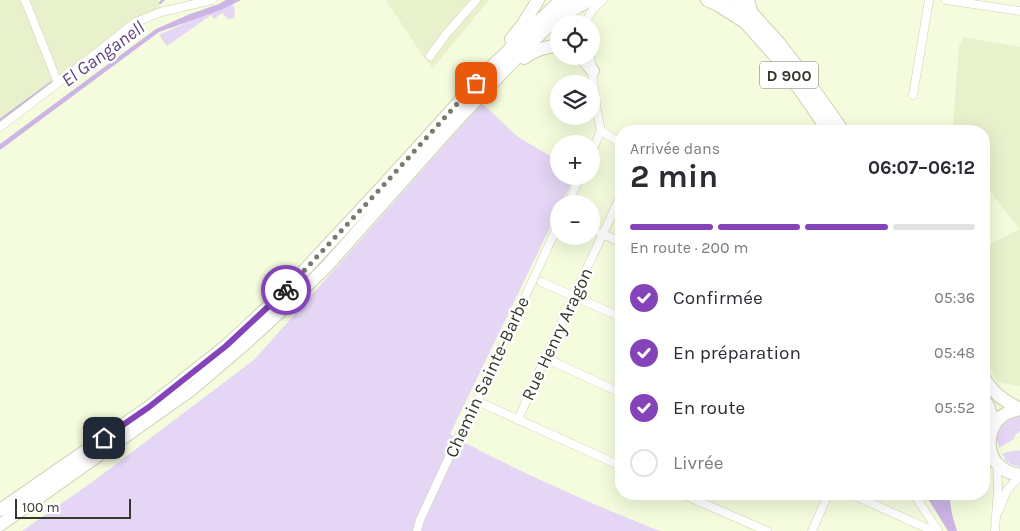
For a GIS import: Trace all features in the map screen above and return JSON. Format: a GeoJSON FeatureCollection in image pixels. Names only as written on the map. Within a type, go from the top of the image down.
{"type":"FeatureCollection","features":[{"type":"Feature","properties":{"kind":"main road"},"geometry":{"type":"LineString","coordinates":[[488,70],[523,24],[538,0]]}},
{"type":"Feature","properties":{"kind":"main road"},"geometry":{"type":"LineString","coordinates":[[0,510],[149,407],[226,346],[285,291],[488,70],[561,0]]}},
{"type":"Feature","properties":{"kind":"main road"},"geometry":{"type":"LineString","coordinates":[[0,525],[192,389],[246,343],[326,267],[458,119],[575,0]]}},
{"type":"Feature","properties":{"kind":"main road"},"geometry":{"type":"LineString","coordinates":[[548,26],[590,0]]}},
{"type":"Feature","properties":{"kind":"main road"},"geometry":{"type":"LineString","coordinates":[[707,0],[718,5],[748,11]]}},
{"type":"Feature","properties":{"kind":"main road","name":"D 900"},"geometry":{"type":"LineString","coordinates":[[725,0],[748,11],[779,43],[839,125]]}},
{"type":"Feature","properties":{"kind":"main road","name":"D 900"},"geometry":{"type":"LineString","coordinates":[[740,0],[824,125]]}},
{"type":"Feature","properties":{"kind":"main road"},"geometry":{"type":"LineString","coordinates":[[483,94],[526,56],[536,50],[550,46]]}},
{"type":"Feature","properties":{"kind":"main road"},"geometry":{"type":"LineString","coordinates":[[588,65],[593,71]]}},
{"type":"Feature","properties":{"kind":"main road"},"geometry":{"type":"LineString","coordinates":[[990,386],[996,395],[1020,409]]}},
{"type":"Feature","properties":{"kind":"main road"},"geometry":{"type":"LineString","coordinates":[[990,434],[994,425],[1003,415],[1020,409]]}},
{"type":"Feature","properties":{"kind":"main road"},"geometry":{"type":"LineString","coordinates":[[990,411],[994,425]]}},
{"type":"Feature","properties":{"kind":"main road"},"geometry":{"type":"LineString","coordinates":[[990,450],[997,464],[1010,473],[1020,476]]}},
{"type":"Feature","properties":{"kind":"street"},"geometry":{"type":"LineString","coordinates":[[25,0],[58,83]]}},
{"type":"Feature","properties":{"kind":"street"},"geometry":{"type":"LineString","coordinates":[[0,127],[136,22],[161,12],[212,0]]}},
{"type":"Feature","properties":{"kind":"street"},"geometry":{"type":"LineString","coordinates":[[464,0],[470,7]]}},
{"type":"Feature","properties":{"kind":"street"},"geometry":{"type":"LineString","coordinates":[[430,56],[476,0]]}},
{"type":"Feature","properties":{"kind":"street"},"geometry":{"type":"LineString","coordinates":[[590,15],[595,6],[603,0]]}},
{"type":"Feature","properties":{"kind":"street"},"geometry":{"type":"LineString","coordinates":[[913,95],[929,0]]}},
{"type":"Feature","properties":{"kind":"street"},"geometry":{"type":"LineString","coordinates":[[946,0],[1020,11]]}},
{"type":"Feature","properties":{"kind":"street"},"geometry":{"type":"LineString","coordinates":[[592,65],[601,131],[599,135]]}},
{"type":"Feature","properties":{"kind":"street"},"geometry":{"type":"LineString","coordinates":[[601,131],[615,140]]}},
{"type":"Feature","properties":{"kind":"street","name":"Rue Henry Aragon"},"geometry":{"type":"LineString","coordinates":[[518,420],[615,208]]}},
{"type":"Feature","properties":{"kind":"street"},"geometry":{"type":"LineString","coordinates":[[600,233],[615,239]]}},
{"type":"Feature","properties":{"kind":"street","name":"Chemin Sainte-Barbe"},"geometry":{"type":"LineString","coordinates":[[416,531],[550,243]]}},
{"type":"Feature","properties":{"kind":"street"},"geometry":{"type":"LineString","coordinates":[[540,282],[615,315]]}},
{"type":"Feature","properties":{"kind":"street"},"geometry":{"type":"LineString","coordinates":[[545,358],[615,390]]}},
{"type":"Feature","properties":{"kind":"street"},"geometry":{"type":"LineString","coordinates":[[477,401],[615,463]]}},
{"type":"Feature","properties":{"kind":"street"},"geometry":{"type":"LineString","coordinates":[[995,531],[998,488],[997,464]]}},
{"type":"Feature","properties":{"kind":"street"},"geometry":{"type":"LineString","coordinates":[[996,518],[1007,490],[1020,476]]}},
{"type":"Feature","properties":{"kind":"street"},"geometry":{"type":"LineString","coordinates":[[698,500],[767,531]]}},
{"type":"Feature","properties":{"kind":"street"},"geometry":{"type":"LineString","coordinates":[[812,531],[825,500]]}},
{"type":"Feature","properties":{"kind":"street"},"geometry":{"type":"LineString","coordinates":[[864,500],[934,531]]}},
{"type":"Feature","properties":{"kind":"street"},"geometry":{"type":"LineString","coordinates":[[918,500],[938,531]]}},
{"type":"Feature","properties":{"kind":"shaded area"},"geometry":{"type":"Polygon","coordinates":[[[0,0],[158,0],[160,8],[134,18],[0,122],[0,0]]]}},
{"type":"Feature","properties":{"kind":"shaded area"},"geometry":{"type":"Polygon","coordinates":[[[226,0],[241,0],[221,10],[159,32],[0,150],[0,144],[156,29],[226,0]]]}},
{"type":"Feature","properties":{"kind":"shaded area"},"geometry":{"type":"Polygon","coordinates":[[[386,0],[489,0],[433,68],[386,0]]]}},
{"type":"Feature","properties":{"kind":"shaded area"},"geometry":{"type":"Polygon","coordinates":[[[233,4],[234,18],[228,19],[222,13],[214,19],[211,15],[167,46],[159,35],[192,20],[233,4]]]}},
{"type":"Feature","properties":{"kind":"shaded area"},"geometry":{"type":"Polygon","coordinates":[[[964,37],[1020,47],[1020,229],[990,192],[990,125],[953,125],[959,46],[964,37]]]}},
{"type":"Feature","properties":{"kind":"shaded area"},"geometry":{"type":"Polygon","coordinates":[[[482,103],[518,137],[550,156],[550,185],[570,185],[566,195],[550,195],[550,228],[450,434],[482,452],[551,485],[660,531],[22,531],[95,480],[255,359],[482,103]]]}},
{"type":"Feature","properties":{"kind":"shaded area"},"geometry":{"type":"Polygon","coordinates":[[[1020,229],[1020,386],[998,382],[990,369],[990,244],[1020,229]]]}},
{"type":"Feature","properties":{"kind":"shaded area"},"geometry":{"type":"Polygon","coordinates":[[[1020,415],[1020,431],[1015,435],[1014,439],[999,448],[996,442],[1000,428],[1010,419],[1020,415]]]}},
{"type":"Feature","properties":{"kind":"shaded area"},"geometry":{"type":"Polygon","coordinates":[[[1020,451],[1020,467],[1004,460],[1005,458],[1002,454],[1020,451]]]}},
{"type":"Feature","properties":{"kind":"shaded area"},"geometry":{"type":"Polygon","coordinates":[[[929,500],[950,500],[957,531],[948,531],[929,500]]]}},
{"type":"Feature","properties":{"kind":"waterway"},"geometry":{"type":"LineString","coordinates":[[160,3],[163,0]]}},
{"type":"Feature","properties":{"kind":"waterway","name":"El Ganganell"},"geometry":{"type":"LineString","coordinates":[[0,120],[52,82]]}},
{"type":"Feature","properties":{"kind":"way so far"},"geometry":{"type":"LineString","coordinates":[[286,290],[476,83]]}},
{"type":"Feature","properties":{"kind":"route"},"geometry":{"type":"LineString","coordinates":[[104,438],[149,407],[226,346],[286,290]]}}]}
